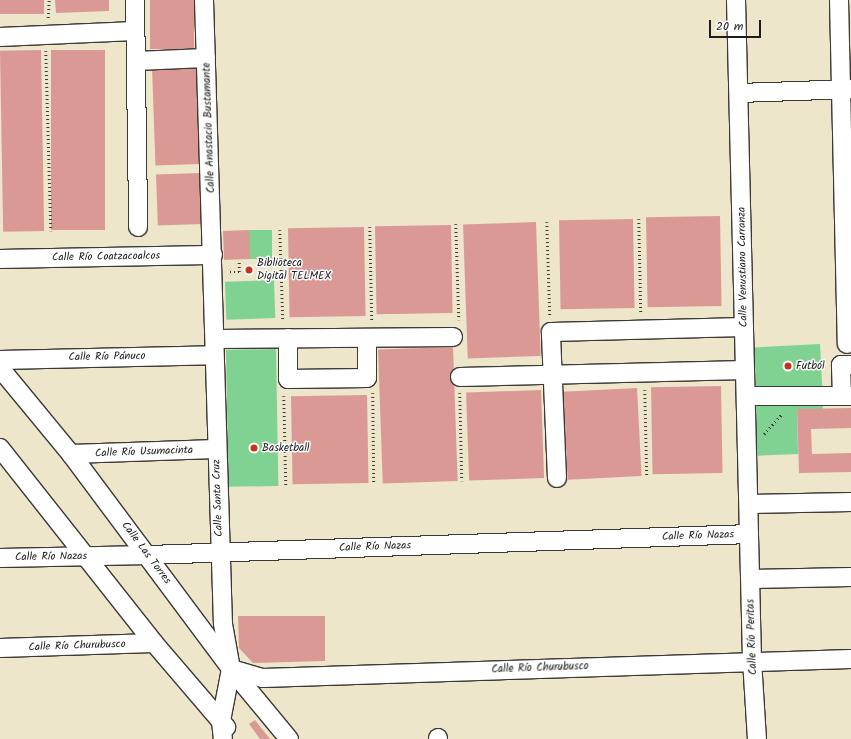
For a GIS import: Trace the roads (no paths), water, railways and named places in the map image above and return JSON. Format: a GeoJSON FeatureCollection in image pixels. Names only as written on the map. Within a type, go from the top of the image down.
{"type":"FeatureCollection","features":[{"type":"Feature","properties":{"kind":"street"},"geometry":{"type":"LineString","coordinates":[[136,0],[135,32],[138,227]]}},
{"type":"Feature","properties":{"kind":"street","name":"Calle Anastacio Bustamante"},"geometry":{"type":"LineString","coordinates":[[204,0],[213,255]]}},
{"type":"Feature","properties":{"kind":"street","name":"Calle Venustiano Carranza"},"geometry":{"type":"LineString","coordinates":[[736,0],[749,534]]}},
{"type":"Feature","properties":{"kind":"street"},"geometry":{"type":"LineString","coordinates":[[839,0],[846,89],[847,344]]}},
{"type":"Feature","properties":{"kind":"street"},"geometry":{"type":"LineString","coordinates":[[0,37],[135,32]]}},
{"type":"Feature","properties":{"kind":"street"},"geometry":{"type":"LineString","coordinates":[[136,61],[206,58]]}},
{"type":"Feature","properties":{"kind":"street"},"geometry":{"type":"LineString","coordinates":[[739,93],[846,89]]}},
{"type":"Feature","properties":{"kind":"street","name":"Calle Río Coatzacoalcos"},"geometry":{"type":"LineString","coordinates":[[0,259],[213,255]]}},
{"type":"Feature","properties":{"kind":"street","name":"Calle Santa Cruz"},"geometry":{"type":"LineString","coordinates":[[213,255],[216,450],[223,624],[231,668],[221,721],[223,739]]}},
{"type":"Feature","properties":{"kind":"street"},"geometry":{"type":"LineString","coordinates":[[557,478],[551,332],[744,327]]}},
{"type":"Feature","properties":{"kind":"street","name":"Calle Río Pánuco"},"geometry":{"type":"LineString","coordinates":[[0,360],[214,347],[286,338],[453,337]]}},
{"type":"Feature","properties":{"kind":"street"},"geometry":{"type":"LineString","coordinates":[[286,338],[288,379],[367,378],[370,338]]}},
{"type":"Feature","properties":{"kind":"street"},"geometry":{"type":"LineString","coordinates":[[746,396],[846,396],[841,365],[851,365]]}},
{"type":"Feature","properties":{"kind":"street","name":"Calle Las Torres"},"geometry":{"type":"LineString","coordinates":[[0,368],[71,454],[231,668],[289,739]]}},
{"type":"Feature","properties":{"kind":"street"},"geometry":{"type":"LineString","coordinates":[[460,377],[745,370]]}},
{"type":"Feature","properties":{"kind":"street"},"geometry":{"type":"LineString","coordinates":[[0,448],[154,644],[235,739]]}},
{"type":"Feature","properties":{"kind":"street","name":"Calle Río Usumacinta"},"geometry":{"type":"LineString","coordinates":[[71,454],[216,450]]}},
{"type":"Feature","properties":{"kind":"street"},"geometry":{"type":"LineString","coordinates":[[749,504],[851,502]]}},
{"type":"Feature","properties":{"kind":"street","name":"Calle Río Nazas"},"geometry":{"type":"LineString","coordinates":[[0,558],[148,555],[749,534]]}},
{"type":"Feature","properties":{"kind":"street","name":"Calle Río Peritas"},"geometry":{"type":"LineString","coordinates":[[749,534],[752,660],[757,739]]}},
{"type":"Feature","properties":{"kind":"street"},"geometry":{"type":"LineString","coordinates":[[751,579],[851,577]]}},
{"type":"Feature","properties":{"kind":"street","name":"Calle Río Churubusco"},"geometry":{"type":"LineString","coordinates":[[0,648],[154,644]]}},
{"type":"Feature","properties":{"kind":"street","name":"Calle Río Churubusco"},"geometry":{"type":"LineString","coordinates":[[231,668],[263,678],[752,660],[851,659]]}},
{"type":"Feature","properties":{"kind":"place","name":"Biblioteca Digital TELMEX"},"geometry":{"type":"Point","coordinates":[249,270]}},
{"type":"Feature","properties":{"kind":"place","name":"Futból"},"geometry":{"type":"Point","coordinates":[788,366]}},
{"type":"Feature","properties":{"kind":"place","name":"Basketball"},"geometry":{"type":"Point","coordinates":[254,448]}}]}
